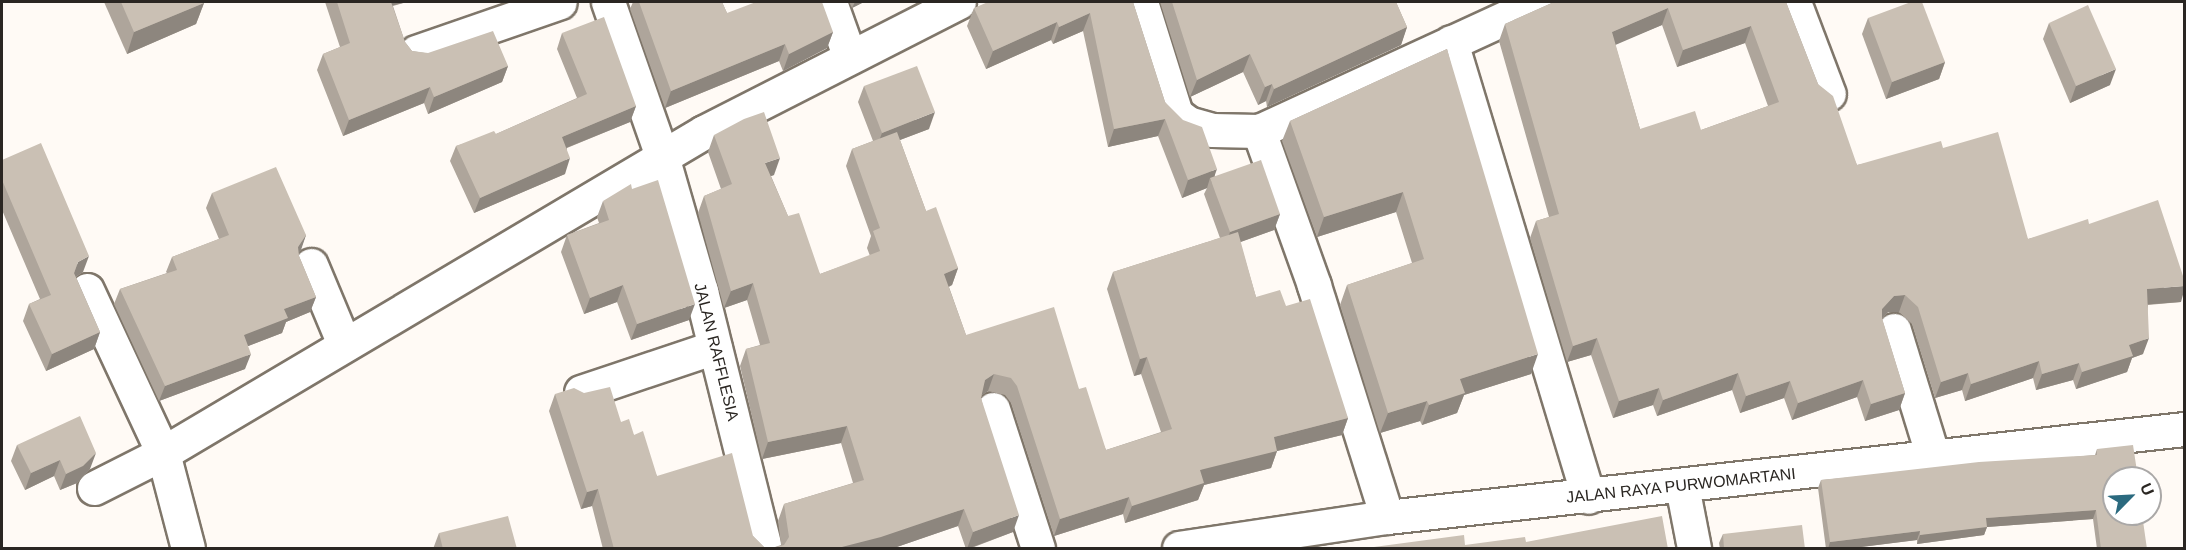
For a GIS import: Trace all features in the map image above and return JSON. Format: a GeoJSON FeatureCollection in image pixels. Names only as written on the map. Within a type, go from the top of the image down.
{"type":"FeatureCollection","features":[{"type":"Feature","properties":{"kind":"street"},"geometry":{"type":"LineString","coordinates":[[416,52],[560,2]]}},
{"type":"Feature","properties":{"kind":"street","name":"JALAN RAFFLESIA"},"geometry":{"type":"LineString","coordinates":[[608,2],[662,156],[715,348],[765,549]]}},
{"type":"Feature","properties":{"kind":"street"},"geometry":{"type":"LineString","coordinates":[[830,2],[849,55]]}},
{"type":"Feature","properties":{"kind":"street"},"geometry":{"type":"LineString","coordinates":[[94,488],[163,453],[662,156],[849,55],[959,2]]}},
{"type":"Feature","properties":{"kind":"street"},"geometry":{"type":"LineString","coordinates":[[1141,2],[1176,114],[1188,123],[1212,130],[1259,131],[1539,2]]}},
{"type":"Feature","properties":{"kind":"street"},"geometry":{"type":"LineString","coordinates":[[1794,2],[1829,94]]}},
{"type":"Feature","properties":{"kind":"street"},"geometry":{"type":"LineString","coordinates":[[1451,42],[1588,497]]}},
{"type":"Feature","properties":{"kind":"street"},"geometry":{"type":"LineString","coordinates":[[1259,131],[1314,285],[1387,517]]}},
{"type":"Feature","properties":{"kind":"street"},"geometry":{"type":"LineString","coordinates":[[311,265],[344,344]]}},
{"type":"Feature","properties":{"kind":"street"},"geometry":{"type":"LineString","coordinates":[[87,290],[163,453],[188,549]]}},
{"type":"Feature","properties":{"kind":"street"},"geometry":{"type":"LineString","coordinates":[[1894,330],[1933,457]]}},
{"type":"Feature","properties":{"kind":"street"},"geometry":{"type":"LineString","coordinates":[[581,392],[715,348]]}},
{"type":"Feature","properties":{"kind":"street"},"geometry":{"type":"LineString","coordinates":[[993,409],[1038,549]]}},
{"type":"Feature","properties":{"kind":"street","name":"JALAN RAYA PURWOMARTANI"},"geometry":{"type":"LineString","coordinates":[[1179,549],[1387,517],[1588,497],[2184,429]]}},
{"type":"Feature","properties":{"kind":"street"},"geometry":{"type":"LineString","coordinates":[[1682,486],[1694,549]]}},
{"type":"Feature","properties":{"kind":"building"},"geometry":{"type":"Polygon","coordinates":[[[121,2],[203,2],[204,3],[134,32],[121,2]]]}},
{"type":"Feature","properties":{"kind":"building"},"geometry":{"type":"Polygon","coordinates":[[[337,2],[391,2],[405,42],[412,51],[428,53],[493,31],[508,66],[434,97],[430,87],[349,120],[323,54],[350,43],[337,2]]]}},
{"type":"Feature","properties":{"kind":"building"},"geometry":{"type":"Polygon","coordinates":[[[639,2],[722,2],[727,13],[756,2],[822,2],[833,32],[789,54],[785,44],[671,91],[639,2]]]}},
{"type":"Feature","properties":{"kind":"building"},"geometry":{"type":"Polygon","coordinates":[[[988,2],[1133,2],[1165,102],[1183,120],[1202,127],[1217,169],[1188,180],[1165,119],[1114,129],[1090,13],[1059,27],[1057,22],[993,51],[974,8],[988,2]]]}},
{"type":"Feature","properties":{"kind":"building"},"geometry":{"type":"Polygon","coordinates":[[[1172,2],[1396,2],[1407,27],[1274,89],[1272,84],[1265,87],[1250,54],[1197,80],[1172,2]]]}},
{"type":"Feature","properties":{"kind":"building"},"geometry":{"type":"Polygon","coordinates":[[[1554,2],[1786,2],[1818,84],[1833,96],[1857,165],[1941,141],[1943,148],[1998,132],[2028,239],[2088,219],[2089,224],[2158,200],[2184,279],[2184,286],[2147,289],[2149,338],[2129,345],[2133,356],[2082,372],[2079,363],[2042,374],[2039,361],[1971,384],[1968,373],[1941,382],[1918,307],[1905,295],[1894,296],[1882,309],[1882,318],[1905,393],[1871,404],[1863,380],[1798,403],[1790,381],[1746,396],[1738,373],[1663,400],[1659,388],[1619,401],[1597,338],[1573,346],[1536,221],[1559,214],[1505,24],[1554,2]],[[1668,8],[1612,32],[1640,129],[1695,111],[1701,130],[1779,102],[1751,26],[1683,50],[1668,8]]]}},
{"type":"Feature","properties":{"kind":"building"},"geometry":{"type":"Polygon","coordinates":[[[1911,2],[1922,2],[1945,62],[1892,82],[1868,18],[1911,2]]]}},
{"type":"Feature","properties":{"kind":"building"},"geometry":{"type":"Polygon","coordinates":[[[2088,5],[2116,69],[2076,86],[2049,23],[2088,5]]]}},
{"type":"Feature","properties":{"kind":"building"},"geometry":{"type":"Polygon","coordinates":[[[604,17],[636,106],[562,137],[570,158],[480,198],[456,146],[494,131],[496,134],[587,94],[562,33],[604,17]]]}},
{"type":"Feature","properties":{"kind":"building"},"geometry":{"type":"Polygon","coordinates":[[[1447,49],[1538,354],[1460,379],[1465,393],[1429,405],[1427,401],[1388,413],[1347,285],[1424,259],[1403,192],[1324,217],[1290,121],[1447,49]]]}},
{"type":"Feature","properties":{"kind":"building"},"geometry":{"type":"Polygon","coordinates":[[[917,66],[935,112],[882,133],[864,86],[917,66]]]}},
{"type":"Feature","properties":{"kind":"building"},"geometry":{"type":"Polygon","coordinates":[[[764,112],[780,158],[765,163],[788,216],[799,213],[820,274],[880,251],[873,231],[880,228],[852,149],[897,132],[926,211],[936,207],[958,268],[944,274],[966,335],[1054,307],[1079,389],[1086,387],[1106,450],[1172,429],[1147,357],[1140,359],[1113,272],[1238,232],[1256,297],[1280,290],[1286,306],[1310,299],[1348,418],[1274,437],[1277,451],[1200,470],[1204,483],[1132,506],[1129,497],[1060,519],[1017,386],[1011,378],[994,374],[985,380],[981,398],[1019,515],[973,532],[964,509],[881,537],[834,549],[769,549],[784,545],[789,537],[784,504],[864,480],[847,426],[768,442],[746,349],[770,343],[753,283],[731,291],[704,196],[732,184],[714,135],[744,119],[764,112]]]}},
{"type":"Feature","properties":{"kind":"building"},"geometry":{"type":"Polygon","coordinates":[[[41,143],[89,256],[78,262],[74,273],[100,332],[52,354],[29,304],[51,295],[2,180],[2,160],[41,143]]]}},
{"type":"Feature","properties":{"kind":"building"},"geometry":{"type":"Polygon","coordinates":[[[1261,160],[1280,214],[1230,232],[1210,178],[1261,160]]]}},
{"type":"Feature","properties":{"kind":"building"},"geometry":{"type":"Polygon","coordinates":[[[276,167],[306,235],[298,247],[299,256],[316,297],[284,309],[288,318],[244,335],[251,354],[165,386],[120,289],[177,270],[172,257],[229,235],[212,193],[276,167]]]}},
{"type":"Feature","properties":{"kind":"building"},"geometry":{"type":"Polygon","coordinates":[[[658,180],[695,304],[637,324],[623,285],[590,298],[567,235],[609,220],[603,201],[631,184],[632,189],[658,180]]]}},
{"type":"Feature","properties":{"kind":"building"},"geometry":{"type":"Polygon","coordinates":[[[610,387],[621,422],[629,419],[634,435],[643,431],[657,476],[732,453],[753,536],[766,549],[614,549],[598,489],[587,492],[555,394],[574,388],[584,393],[610,387]]]}},
{"type":"Feature","properties":{"kind":"building"},"geometry":{"type":"Polygon","coordinates":[[[80,416],[96,453],[83,466],[66,474],[60,460],[31,473],[17,445],[80,416]]]}},
{"type":"Feature","properties":{"kind":"building"},"geometry":{"type":"Polygon","coordinates":[[[2133,445],[2136,466],[2102,466],[2102,526],[2144,526],[2147,549],[2101,549],[2096,510],[1986,518],[1987,527],[1920,535],[1920,531],[1830,542],[1821,480],[1979,462],[2097,455],[2097,449],[2133,445]]]}},
{"type":"Feature","properties":{"kind":"building"},"geometry":{"type":"Polygon","coordinates":[[[508,516],[517,549],[443,549],[439,533],[508,516]]]}},
{"type":"Feature","properties":{"kind":"building"},"geometry":{"type":"Polygon","coordinates":[[[1662,516],[1668,549],[1359,549],[1464,535],[1465,545],[1525,537],[1526,542],[1662,516]]]}},
{"type":"Feature","properties":{"kind":"building"},"geometry":{"type":"Polygon","coordinates":[[[1802,525],[1805,549],[1724,549],[1723,534],[1802,525]]]}}]}
